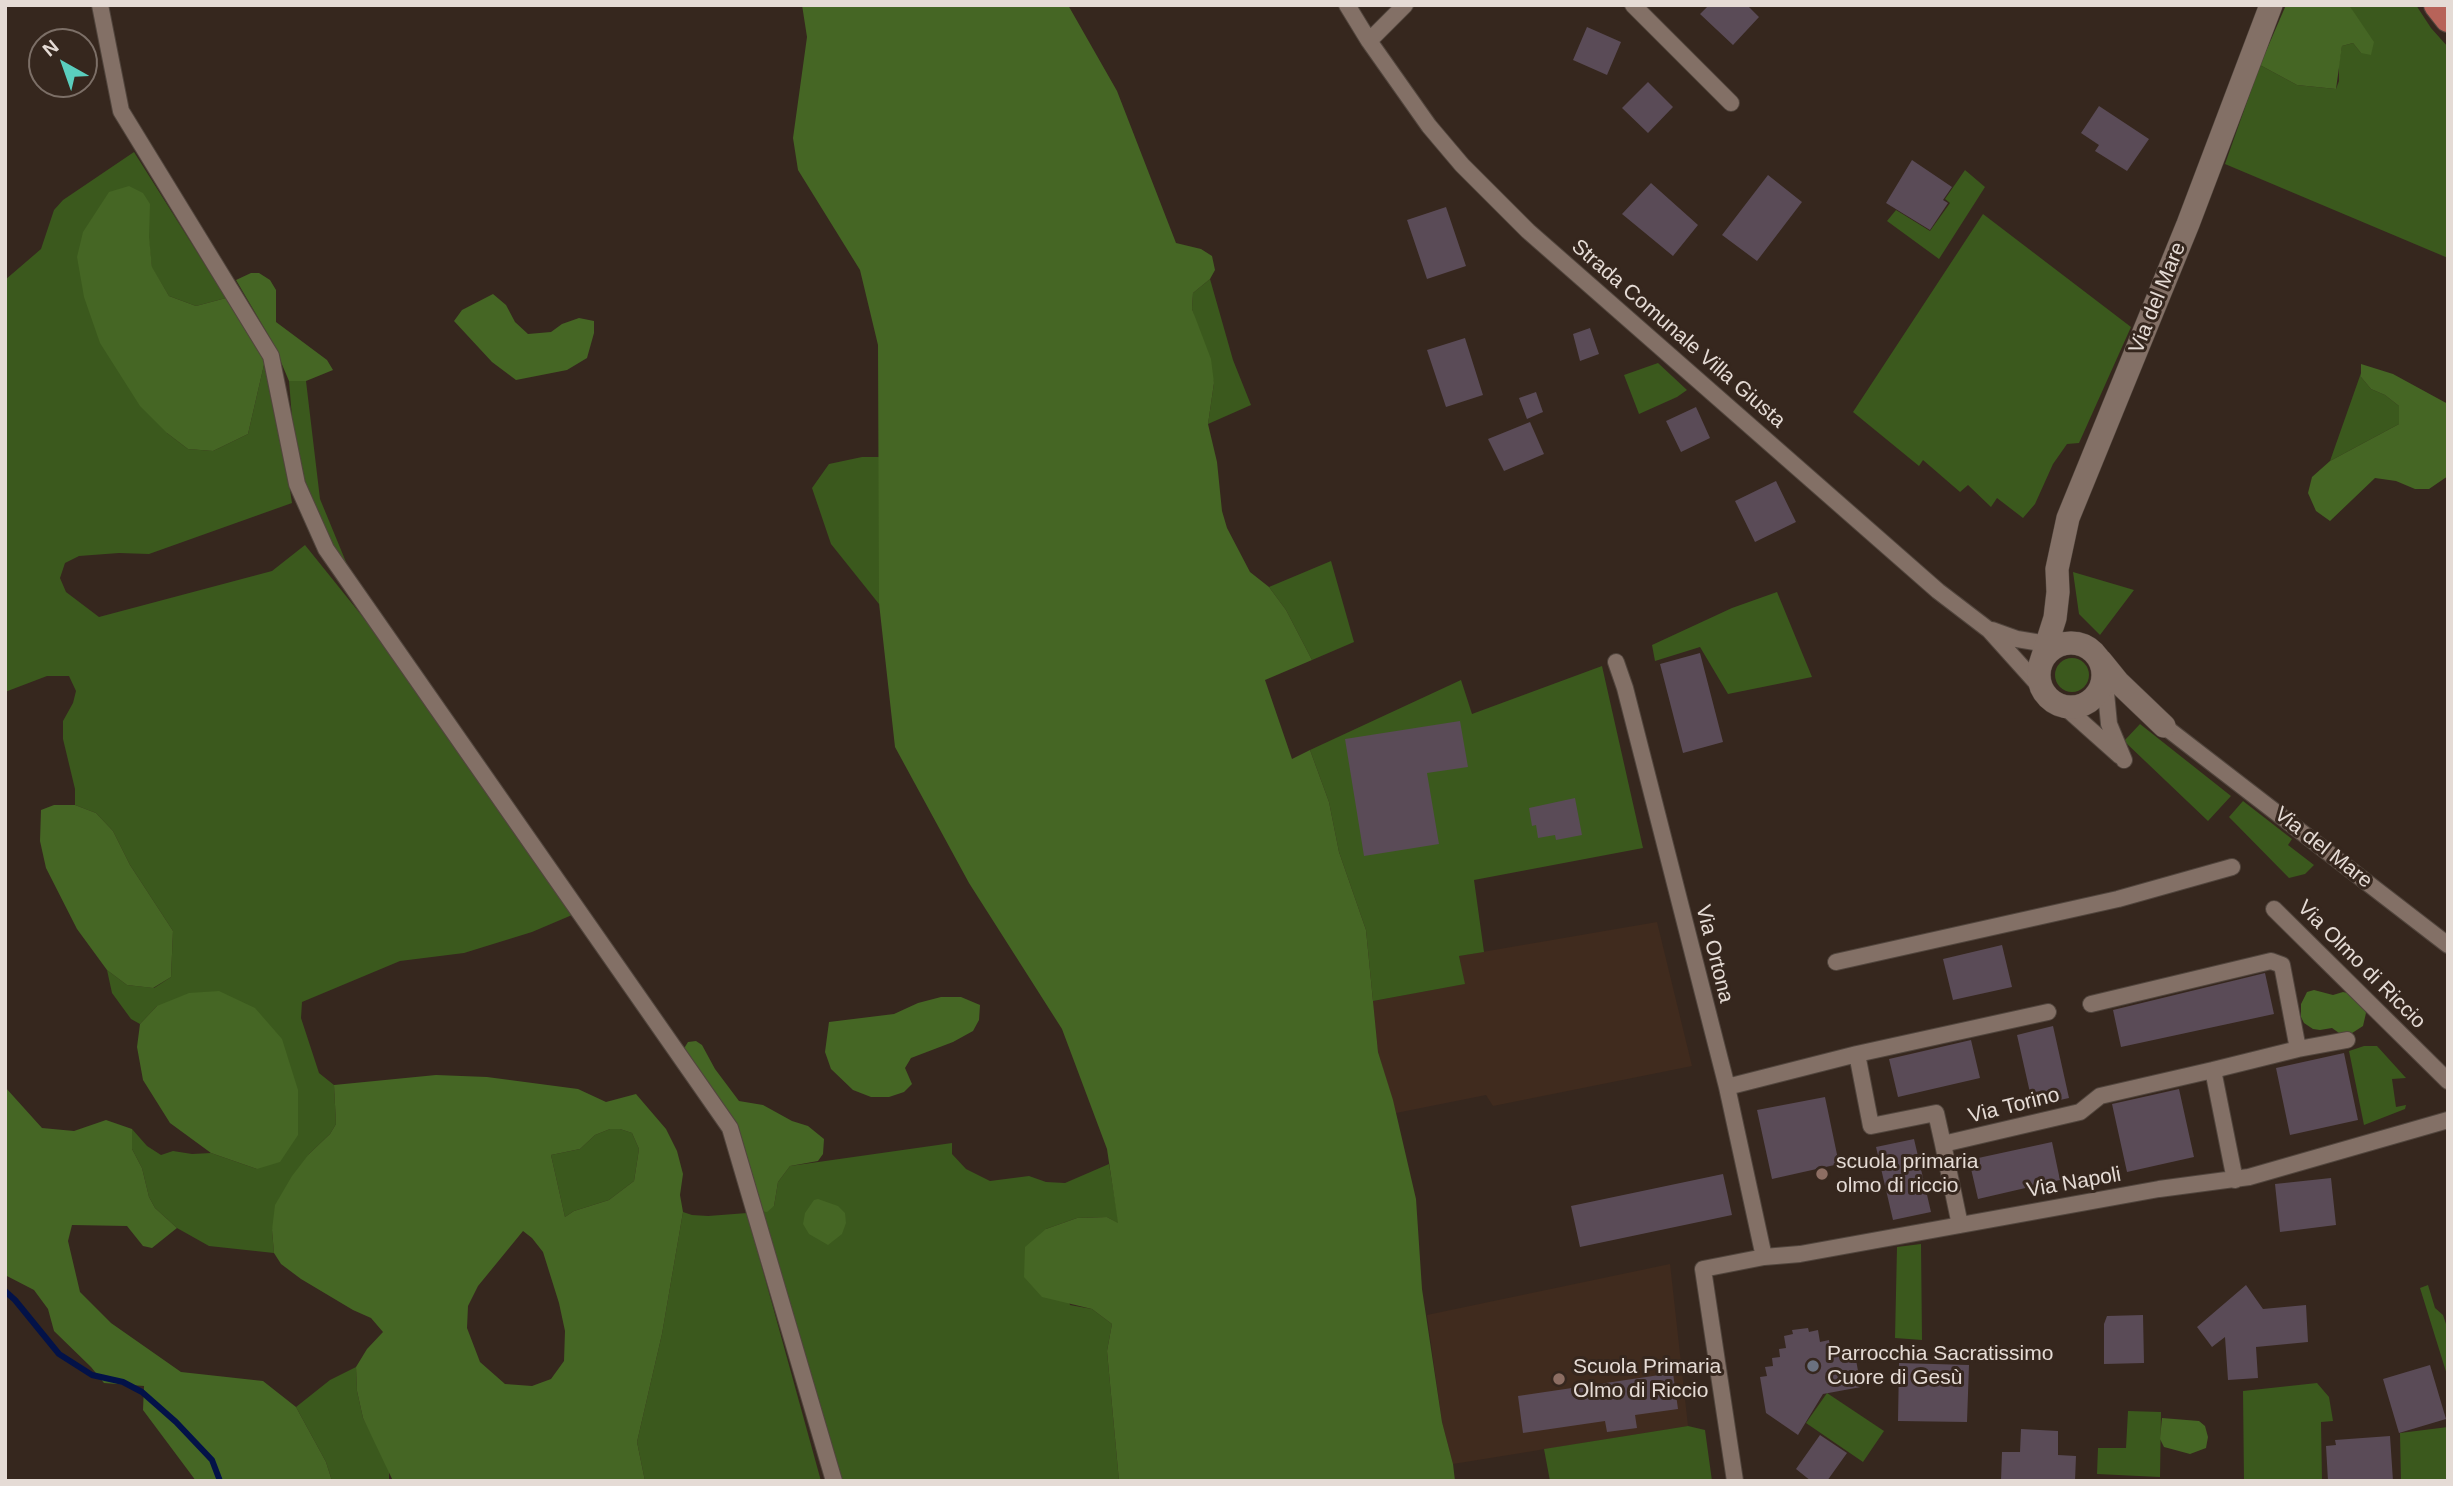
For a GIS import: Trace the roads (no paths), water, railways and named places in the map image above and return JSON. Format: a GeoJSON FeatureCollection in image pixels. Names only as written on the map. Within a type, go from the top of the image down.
{"type":"FeatureCollection","features":[{"type":"Feature","properties":{"kind":"main road"},"geometry":{"type":"LineString","coordinates":[[2437,5],[2448,19]]}},
{"type":"Feature","properties":{"kind":"street"},"geometry":{"type":"LineString","coordinates":[[100,5],[121,111],[271,356],[297,484],[326,549],[730,1128],[834,1481]]}},
{"type":"Feature","properties":{"kind":"street","name":"Strada Comunale Villa Giusta"},"geometry":{"type":"LineString","coordinates":[[1347,5],[1368,41],[1429,126],[1458,161],[1528,231],[1938,591],[1989,629]]}},
{"type":"Feature","properties":{"kind":"street"},"geometry":{"type":"LineString","coordinates":[[1368,41],[1405,5]]}},
{"type":"Feature","properties":{"kind":"street"},"geometry":{"type":"LineString","coordinates":[[1633,5],[1731,103]]}},
{"type":"Feature","properties":{"kind":"street","name":"Via del Mare"},"geometry":{"type":"LineString","coordinates":[[2042,689],[2039,681],[2052,651],[2058,592],[2057,569],[2068,518],[2184,234],[2271,5]]}},
{"type":"Feature","properties":{"kind":"street"},"geometry":{"type":"LineString","coordinates":[[1989,629],[2055,704],[2065,707],[2085,705],[2093,699],[2103,683],[2099,662],[2066,618],[2058,592]]}},
{"type":"Feature","properties":{"kind":"street"},"geometry":{"type":"LineString","coordinates":[[1989,629],[2052,651],[2086,647],[2118,682],[2165,726]]}},
{"type":"Feature","properties":{"kind":"street","name":"Via Ortona"},"geometry":{"type":"LineString","coordinates":[[1616,662],[1625,688],[1727,1087],[1764,1257]]}},
{"type":"Feature","properties":{"kind":"street"},"geometry":{"type":"LineString","coordinates":[[2065,707],[2124,760],[2109,724],[2099,662]]}},
{"type":"Feature","properties":{"kind":"street","name":"Via del Mare"},"geometry":{"type":"LineString","coordinates":[[2165,726],[2448,945]]}},
{"type":"Feature","properties":{"kind":"street"},"geometry":{"type":"LineString","coordinates":[[1836,962],[2118,899],[2232,867]]}},
{"type":"Feature","properties":{"kind":"street","name":"Via Olmo di Riccio"},"geometry":{"type":"LineString","coordinates":[[2274,909],[2448,1081]]}},
{"type":"Feature","properties":{"kind":"street"},"geometry":{"type":"LineString","coordinates":[[2091,1004],[2271,961],[2282,965],[2298,1048]]}},
{"type":"Feature","properties":{"kind":"street"},"geometry":{"type":"LineString","coordinates":[[1727,1087],[1857,1054],[2048,1012]]}},
{"type":"Feature","properties":{"kind":"street","name":"Via Torino"},"geometry":{"type":"LineString","coordinates":[[1943,1144],[2080,1112],[2101,1096],[2298,1048],[2347,1040]]}},
{"type":"Feature","properties":{"kind":"street","name":"Via Torino"},"geometry":{"type":"LineString","coordinates":[[1857,1054],[1871,1126],[1936,1113],[1960,1225]]}},
{"type":"Feature","properties":{"kind":"street"},"geometry":{"type":"LineString","coordinates":[[2213,1070],[2235,1180]]}},
{"type":"Feature","properties":{"kind":"street","name":"Via Napoli"},"geometry":{"type":"LineString","coordinates":[[1735,1481],[1703,1269],[2159,1189],[2235,1180],[2448,1120]]}},
{"type":"Feature","properties":{"kind":"waterway"},"geometry":{"type":"LineString","coordinates":[[5,1291],[59,1354],[92,1375],[123,1382],[142,1392],[176,1422],[212,1460],[220,1481]]}},
{"type":"Feature","properties":{"kind":"place","name":"scuola primaria olmo di riccio"},"geometry":{"type":"Point","coordinates":[1822,1174]}},
{"type":"Feature","properties":{"kind":"place","name":"Parrocchia Sacratissimo Cuore di Gesù"},"geometry":{"type":"Point","coordinates":[1813,1366]}},
{"type":"Feature","properties":{"kind":"place","name":"Scuola Primaria Olmo di Riccio"},"geometry":{"type":"Point","coordinates":[1559,1379]}}]}
